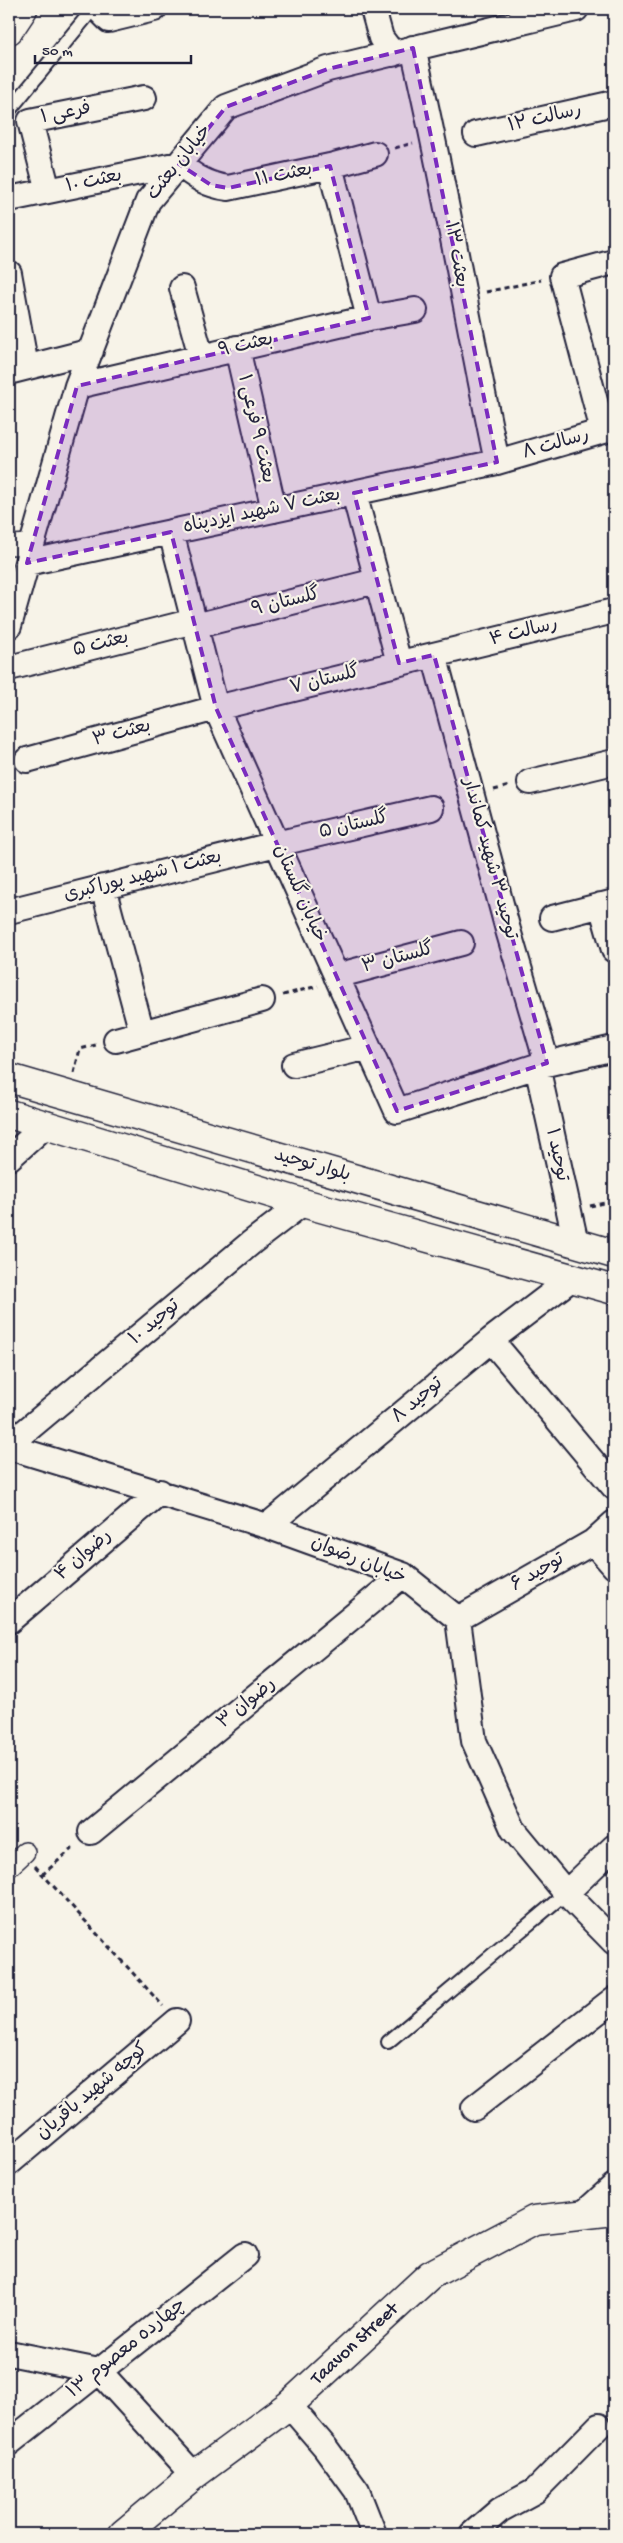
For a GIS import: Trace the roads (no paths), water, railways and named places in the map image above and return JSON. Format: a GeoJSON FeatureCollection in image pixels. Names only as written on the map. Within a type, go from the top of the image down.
{"type":"FeatureCollection","features":[{"type":"Feature","properties":{"kind":"street"},"geometry":{"type":"LineString","coordinates":[[9,30],[22,9]]}},
{"type":"Feature","properties":{"kind":"street"},"geometry":{"type":"LineString","coordinates":[[98,9],[109,20],[154,9]]}},
{"type":"Feature","properties":{"kind":"street","name":"بعثت ۱۳"},"geometry":{"type":"LineString","coordinates":[[373,9],[381,38],[403,51],[434,138],[462,298],[497,462]]}},
{"type":"Feature","properties":{"kind":"street","name":"خیابان بعثت"},"geometry":{"type":"LineString","coordinates":[[9,626],[22,551],[77,386],[148,201],[226,107],[328,69],[403,51],[519,16],[576,9]]}},
{"type":"Feature","properties":{"kind":"street","name":"فرعی ۱"},"geometry":{"type":"LineString","coordinates":[[48,191],[30,121],[144,98]]}},
{"type":"Feature","properties":{"kind":"street","name":"رسالت ۱۲"},"geometry":{"type":"LineString","coordinates":[[476,134],[614,103]]}},
{"type":"Feature","properties":{"kind":"street"},"geometry":{"type":"LineString","coordinates":[[330,166],[375,154]]}},
{"type":"Feature","properties":{"kind":"street","name":"بعثت ۱۱"},"geometry":{"type":"LineString","coordinates":[[179,164],[195,177],[211,185],[228,188],[330,166],[369,318]]}},
{"type":"Feature","properties":{"kind":"street","name":"بعثت ۱۰"},"geometry":{"type":"LineString","coordinates":[[9,199],[179,164]]}},
{"type":"Feature","properties":{"kind":"street"},"geometry":{"type":"LineString","coordinates":[[608,430],[562,276],[614,262]]}},
{"type":"Feature","properties":{"kind":"street"},"geometry":{"type":"LineString","coordinates":[[9,273],[17,369],[91,351]]}},
{"type":"Feature","properties":{"kind":"street"},"geometry":{"type":"LineString","coordinates":[[182,288],[201,356]]}},
{"type":"Feature","properties":{"kind":"street","name":"بعثت ۹"},"geometry":{"type":"LineString","coordinates":[[77,386],[369,318],[415,310]]}},
{"type":"Feature","properties":{"kind":"street","name":"بعثت ۹ فرعی ۱"},"geometry":{"type":"LineString","coordinates":[[237,348],[274,510]]}},
{"type":"Feature","properties":{"kind":"street","name":"رسالت ۸"},"geometry":{"type":"LineString","coordinates":[[497,462],[608,430]]}},
{"type":"Feature","properties":{"kind":"street","name":"بعثت ۷ شهید ایزدپناه"},"geometry":{"type":"LineString","coordinates":[[22,551],[171,532],[497,462]]}},
{"type":"Feature","properties":{"kind":"street"},"geometry":{"type":"LineString","coordinates":[[354,493],[399,663]]}},
{"type":"Feature","properties":{"kind":"street","name":"خیابان گلستان"},"geometry":{"type":"LineString","coordinates":[[171,532],[216,708],[397,1111],[542,1064]]}},
{"type":"Feature","properties":{"kind":"street","name":"گلستان ۹"},"geometry":{"type":"LineString","coordinates":[[194,624],[376,581]]}},
{"type":"Feature","properties":{"kind":"street","name":"رسالت ۴"},"geometry":{"type":"LineString","coordinates":[[434,655],[614,611]]}},
{"type":"Feature","properties":{"kind":"street","name":"بعثت ۵"},"geometry":{"type":"LineString","coordinates":[[9,668],[194,624]]}},
{"type":"Feature","properties":{"kind":"street","name":"گلستان ۷"},"geometry":{"type":"LineString","coordinates":[[216,708],[434,655]]}},
{"type":"Feature","properties":{"kind":"street","name":"توحید ۳ شهید کماندار"},"geometry":{"type":"LineString","coordinates":[[434,655],[542,1064]]}},
{"type":"Feature","properties":{"kind":"street","name":"بعثت ۳"},"geometry":{"type":"LineString","coordinates":[[27,760],[216,708]]}},
{"type":"Feature","properties":{"kind":"street"},"geometry":{"type":"LineString","coordinates":[[530,782],[614,762]]}},
{"type":"Feature","properties":{"kind":"street","name":"گلستان ۵"},"geometry":{"type":"LineString","coordinates":[[276,844],[431,808]]}},
{"type":"Feature","properties":{"kind":"street","name":"بعثت ۱ شهید پوراکبری"},"geometry":{"type":"LineString","coordinates":[[9,911],[276,844]]}},
{"type":"Feature","properties":{"kind":"street"},"geometry":{"type":"LineString","coordinates":[[103,887],[142,1033]]}},
{"type":"Feature","properties":{"kind":"street"},"geometry":{"type":"LineString","coordinates":[[552,918],[607,904],[614,950]]}},
{"type":"Feature","properties":{"kind":"street","name":"گلستان ۳"},"geometry":{"type":"LineString","coordinates":[[337,979],[461,942]]}},
{"type":"Feature","properties":{"kind":"street"},"geometry":{"type":"LineString","coordinates":[[116,1040],[262,1000]]}},
{"type":"Feature","properties":{"kind":"street"},"geometry":{"type":"LineString","coordinates":[[294,1065],[368,1047]]}},
{"type":"Feature","properties":{"kind":"street"},"geometry":{"type":"LineString","coordinates":[[542,1064],[614,1048]]}},
{"type":"Feature","properties":{"kind":"street","name":"توحید ۱"},"geometry":{"type":"LineString","coordinates":[[542,1064],[576,1243]]}},
{"type":"Feature","properties":{"kind":"street","name":"بلوار توحید"},"geometry":{"type":"LineString","coordinates":[[9,1078],[614,1254]]}},
{"type":"Feature","properties":{"kind":"street","name":"بلوار توحید"},"geometry":{"type":"LineString","coordinates":[[9,1114],[303,1203],[614,1290]]}},
{"type":"Feature","properties":{"kind":"street"},"geometry":{"type":"LineString","coordinates":[[9,1158],[47,1124]]}},
{"type":"Feature","properties":{"kind":"street","name":"توحید ۱۰"},"geometry":{"type":"LineString","coordinates":[[9,1446],[252,1242],[303,1203]]}},
{"type":"Feature","properties":{"kind":"street","name":"توحید ۸"},"geometry":{"type":"LineString","coordinates":[[267,1526],[491,1340],[571,1279]]}},
{"type":"Feature","properties":{"kind":"street"},"geometry":{"type":"LineString","coordinates":[[491,1340],[614,1487]]}},
{"type":"Feature","properties":{"kind":"street","name":"خیابان رضوان"},"geometry":{"type":"LineString","coordinates":[[9,1446],[267,1526],[403,1575],[458,1618]]}},
{"type":"Feature","properties":{"kind":"street","name":"رضوان ۴"},"geometry":{"type":"LineString","coordinates":[[9,1621],[160,1492]]}},
{"type":"Feature","properties":{"kind":"street","name":"توحید ۶"},"geometry":{"type":"LineString","coordinates":[[458,1618],[593,1542],[614,1522]]}},
{"type":"Feature","properties":{"kind":"street"},"geometry":{"type":"LineString","coordinates":[[593,1542],[614,1566]]}},
{"type":"Feature","properties":{"kind":"street","name":"رضوان ۳"},"geometry":{"type":"LineString","coordinates":[[91,1832],[403,1575]]}},
{"type":"Feature","properties":{"kind":"street"},"geometry":{"type":"LineString","coordinates":[[458,1618],[474,1741],[513,1829],[566,1892],[614,1942]]}},
{"type":"Feature","properties":{"kind":"street"},"geometry":{"type":"LineString","coordinates":[[566,1892],[614,1847]]}},
{"type":"Feature","properties":{"kind":"street"},"geometry":{"type":"LineString","coordinates":[[9,1867],[25,1852]]}},
{"type":"Feature","properties":{"kind":"street"},"geometry":{"type":"LineString","coordinates":[[474,2108],[614,1999]]}},
{"type":"Feature","properties":{"kind":"street","name":"کوچه شهید باقریان"},"geometry":{"type":"LineString","coordinates":[[9,2163],[177,2021]]}},
{"type":"Feature","properties":{"kind":"street"},"geometry":{"type":"LineString","coordinates":[[583,2214],[614,2186]]}},
{"type":"Feature","properties":{"kind":"street","name":"Taavon Street"},"geometry":{"type":"LineString","coordinates":[[123,2534],[194,2475],[290,2405],[430,2276],[534,2220],[614,2211]]}},
{"type":"Feature","properties":{"kind":"street","name":"چهارده معصوم ۱۳"},"geometry":{"type":"LineString","coordinates":[[9,2443],[245,2255]]}},
{"type":"Feature","properties":{"kind":"street"},"geometry":{"type":"LineString","coordinates":[[9,2353],[99,2371],[194,2475]]}},
{"type":"Feature","properties":{"kind":"street"},"geometry":{"type":"LineString","coordinates":[[290,2405],[325,2447],[357,2491],[374,2534]]}},
{"type":"Feature","properties":{"kind":"street"},"geometry":{"type":"LineString","coordinates":[[472,2534],[500,2510],[535,2491],[599,2426]]}},
{"type":"Feature","properties":{"kind":"lane"},"geometry":{"type":"LineString","coordinates":[[9,111],[93,9]]}},
{"type":"Feature","properties":{"kind":"lane"},"geometry":{"type":"LineString","coordinates":[[388,2042],[566,1892]]}}]}
